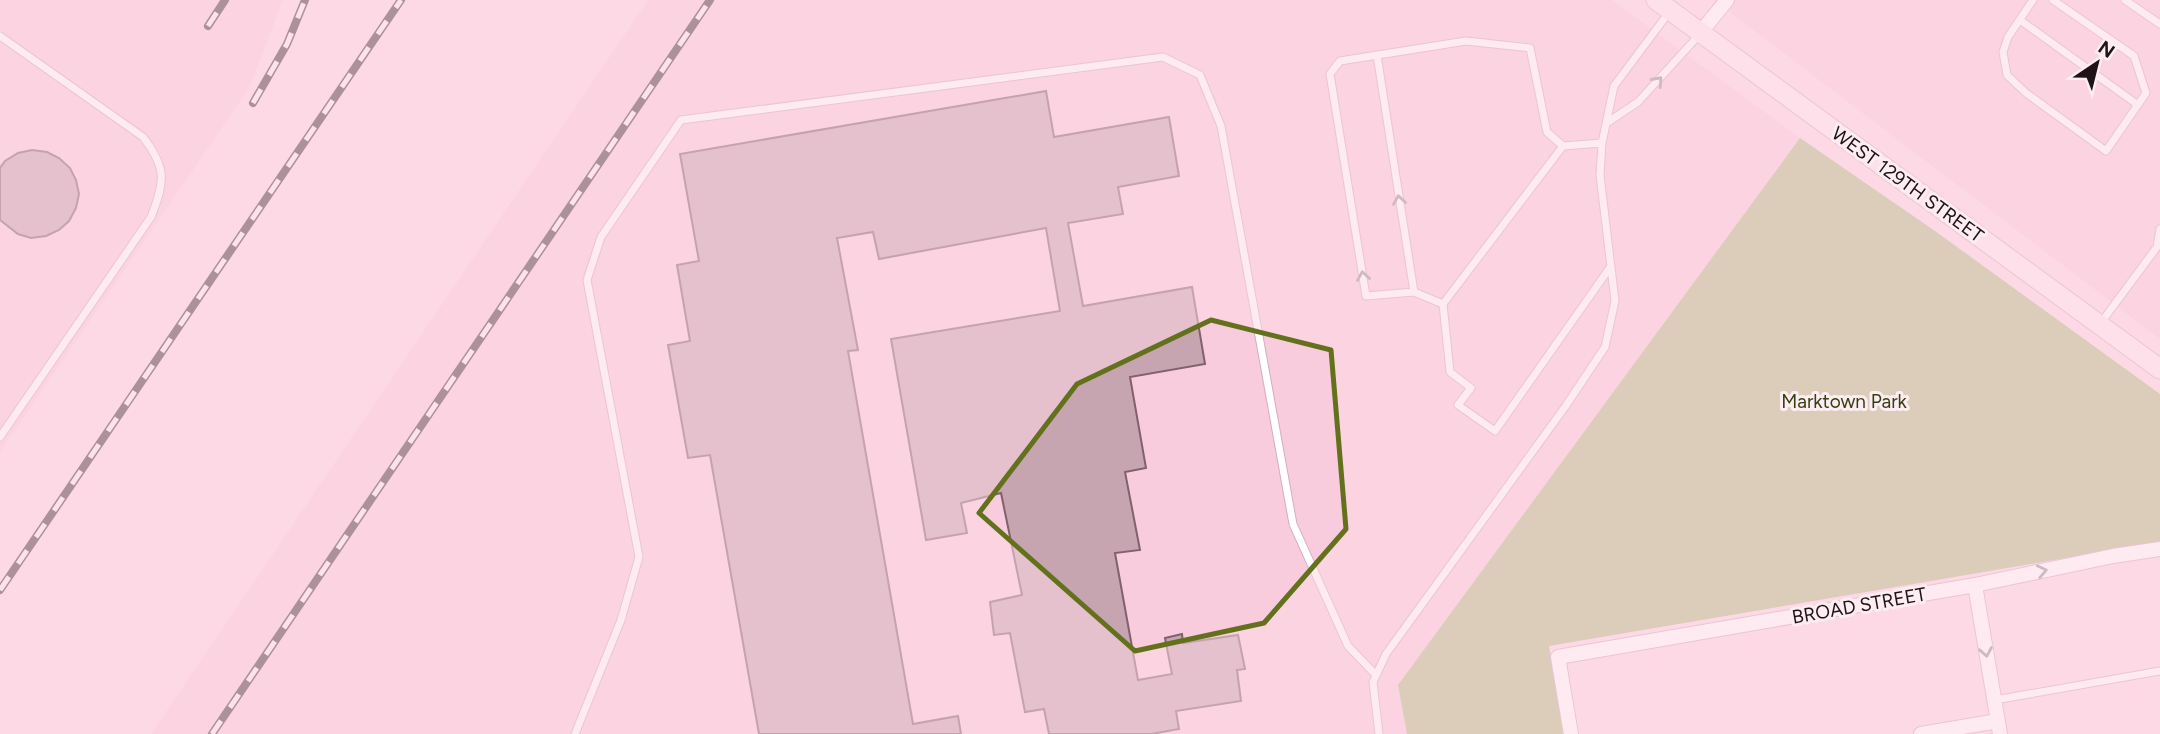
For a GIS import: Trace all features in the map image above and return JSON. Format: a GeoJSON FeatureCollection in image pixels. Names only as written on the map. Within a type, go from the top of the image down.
{"type":"FeatureCollection","features":[{"type":"Feature","properties":{"kind":"main road","name":"WEST 129TH STREET"},"geometry":{"type":"LineString","coordinates":[[1668,4],[1701,32],[2160,369]]}},
{"type":"Feature","properties":{"kind":"street"},"geometry":{"type":"LineString","coordinates":[[1701,32],[1727,0]]}},
{"type":"Feature","properties":{"kind":"street","name":"BROAD STREET"},"geometry":{"type":"LineString","coordinates":[[1571,734],[1558,657],[1975,584],[2160,548]]}},
{"type":"Feature","properties":{"kind":"street"},"geometry":{"type":"LineString","coordinates":[[1922,734],[1999,727],[1975,584]]}},
{"type":"Feature","properties":{"kind":"lane"},"geometry":{"type":"LineString","coordinates":[[2033,0],[2008,37],[2003,52],[2007,75],[2026,93],[2106,151],[2146,93],[2134,55],[2053,0]]}},
{"type":"Feature","properties":{"kind":"lane"},"geometry":{"type":"LineString","coordinates":[[2125,0],[2160,24]]}},
{"type":"Feature","properties":{"kind":"lane"},"geometry":{"type":"LineString","coordinates":[[1379,734],[1373,682],[1386,654],[1565,407],[1605,347],[1615,301],[1600,175],[1602,143],[1614,86],[1668,4]]}},
{"type":"Feature","properties":{"kind":"lane"},"geometry":{"type":"LineString","coordinates":[[2020,19],[2138,105]]}},
{"type":"Feature","properties":{"kind":"lane"},"geometry":{"type":"LineString","coordinates":[[1608,122],[1638,102],[1701,32]]}},
{"type":"Feature","properties":{"kind":"lane"},"geometry":{"type":"LineString","coordinates":[[0,36],[144,137],[157,154],[162,189],[151,217],[0,437]]}},
{"type":"Feature","properties":{"kind":"lane"},"geometry":{"type":"LineString","coordinates":[[1443,304],[1413,292],[1366,296],[1330,74],[1340,61],[1466,41],[1530,48],[1547,132],[1563,146],[1602,143]]}},
{"type":"Feature","properties":{"kind":"lane"},"geometry":{"type":"LineString","coordinates":[[1377,55],[1413,292]]}},
{"type":"Feature","properties":{"kind":"lane"},"geometry":{"type":"LineString","coordinates":[[575,734],[621,620],[639,557],[587,280],[601,237],[681,120],[1163,57],[1200,75],[1221,126],[1293,524],[1348,646],[1376,676]]}},
{"type":"Feature","properties":{"kind":"lane"},"geometry":{"type":"LineString","coordinates":[[1563,146],[1443,304],[1450,372],[1471,388],[1458,405],[1495,431],[1612,265]]}},
{"type":"Feature","properties":{"kind":"lane"},"geometry":{"type":"LineString","coordinates":[[2100,325],[2157,247],[2160,229]]}},
{"type":"Feature","properties":{"kind":"lane"},"geometry":{"type":"LineString","coordinates":[[1995,700],[2160,671]]}},
{"type":"Feature","properties":{"kind":"highlighted area"},"geometry":{"type":"Polygon","coordinates":[[[1211,320],[1331,350],[1346,529],[1264,623],[1135,651],[979,513],[1077,384],[1211,320]]]}},
{"type":"Feature","properties":{"kind":"shaded area"},"geometry":{"type":"Polygon","coordinates":[[[0,0],[283,0],[249,88],[0,452],[0,0]]]}},
{"type":"Feature","properties":{"kind":"shaded area"},"geometry":{"type":"Polygon","coordinates":[[[648,0],[1612,0],[1800,138],[1398,685],[1407,734],[151,734],[648,0]]]}},
{"type":"Feature","properties":{"kind":"shaded area"},"geometry":{"type":"Polygon","coordinates":[[[1714,0],[2160,0],[2160,339],[1714,0]]]}},
{"type":"Feature","properties":{"kind":"green space","name":"Marktown Park"},"geometry":{"type":"Polygon","coordinates":[[[1800,138],[1935,231],[2160,394],[2160,542],[1549,646],[1563,734],[1407,734],[1398,685],[1800,138]]]}},
{"type":"Feature","properties":{"kind":"building"},"geometry":{"type":"Polygon","coordinates":[[[1046,91],[1054,137],[1169,117],[1179,176],[1118,187],[1123,214],[1068,223],[1083,306],[1192,287],[1205,364],[1130,377],[1146,468],[1125,472],[1140,550],[1115,553],[1138,680],[1172,674],[1165,638],[1182,634],[1183,643],[1238,635],[1245,669],[1237,670],[1241,701],[1176,711],[1179,729],[1151,734],[1049,734],[1044,709],[1025,712],[1010,633],[994,635],[990,602],[1022,595],[1001,493],[961,503],[967,533],[926,540],[891,339],[1060,311],[1046,228],[879,259],[873,232],[837,238],[858,350],[848,351],[913,724],[958,716],[961,734],[759,734],[710,455],[688,458],[668,345],[690,341],[677,265],[699,261],[680,154],[1046,91]]]}},
{"type":"Feature","properties":{"kind":"building"},"geometry":{"type":"Polygon","coordinates":[[[32,150],[47,152],[70,168],[79,194],[69,221],[46,236],[31,238],[18,234],[0,220],[0,168],[5,161],[18,153],[32,150]]]}},
{"type":"Feature","properties":{"kind":"railway"},"geometry":{"type":"LineString","coordinates":[[208,26],[225,0]]}},
{"type":"Feature","properties":{"kind":"railway"},"geometry":{"type":"LineString","coordinates":[[253,103],[287,44],[305,0]]}},
{"type":"Feature","properties":{"kind":"railway"},"geometry":{"type":"LineString","coordinates":[[0,590],[401,0]]}},
{"type":"Feature","properties":{"kind":"railway"},"geometry":{"type":"LineString","coordinates":[[212,734],[710,0]]}}]}
